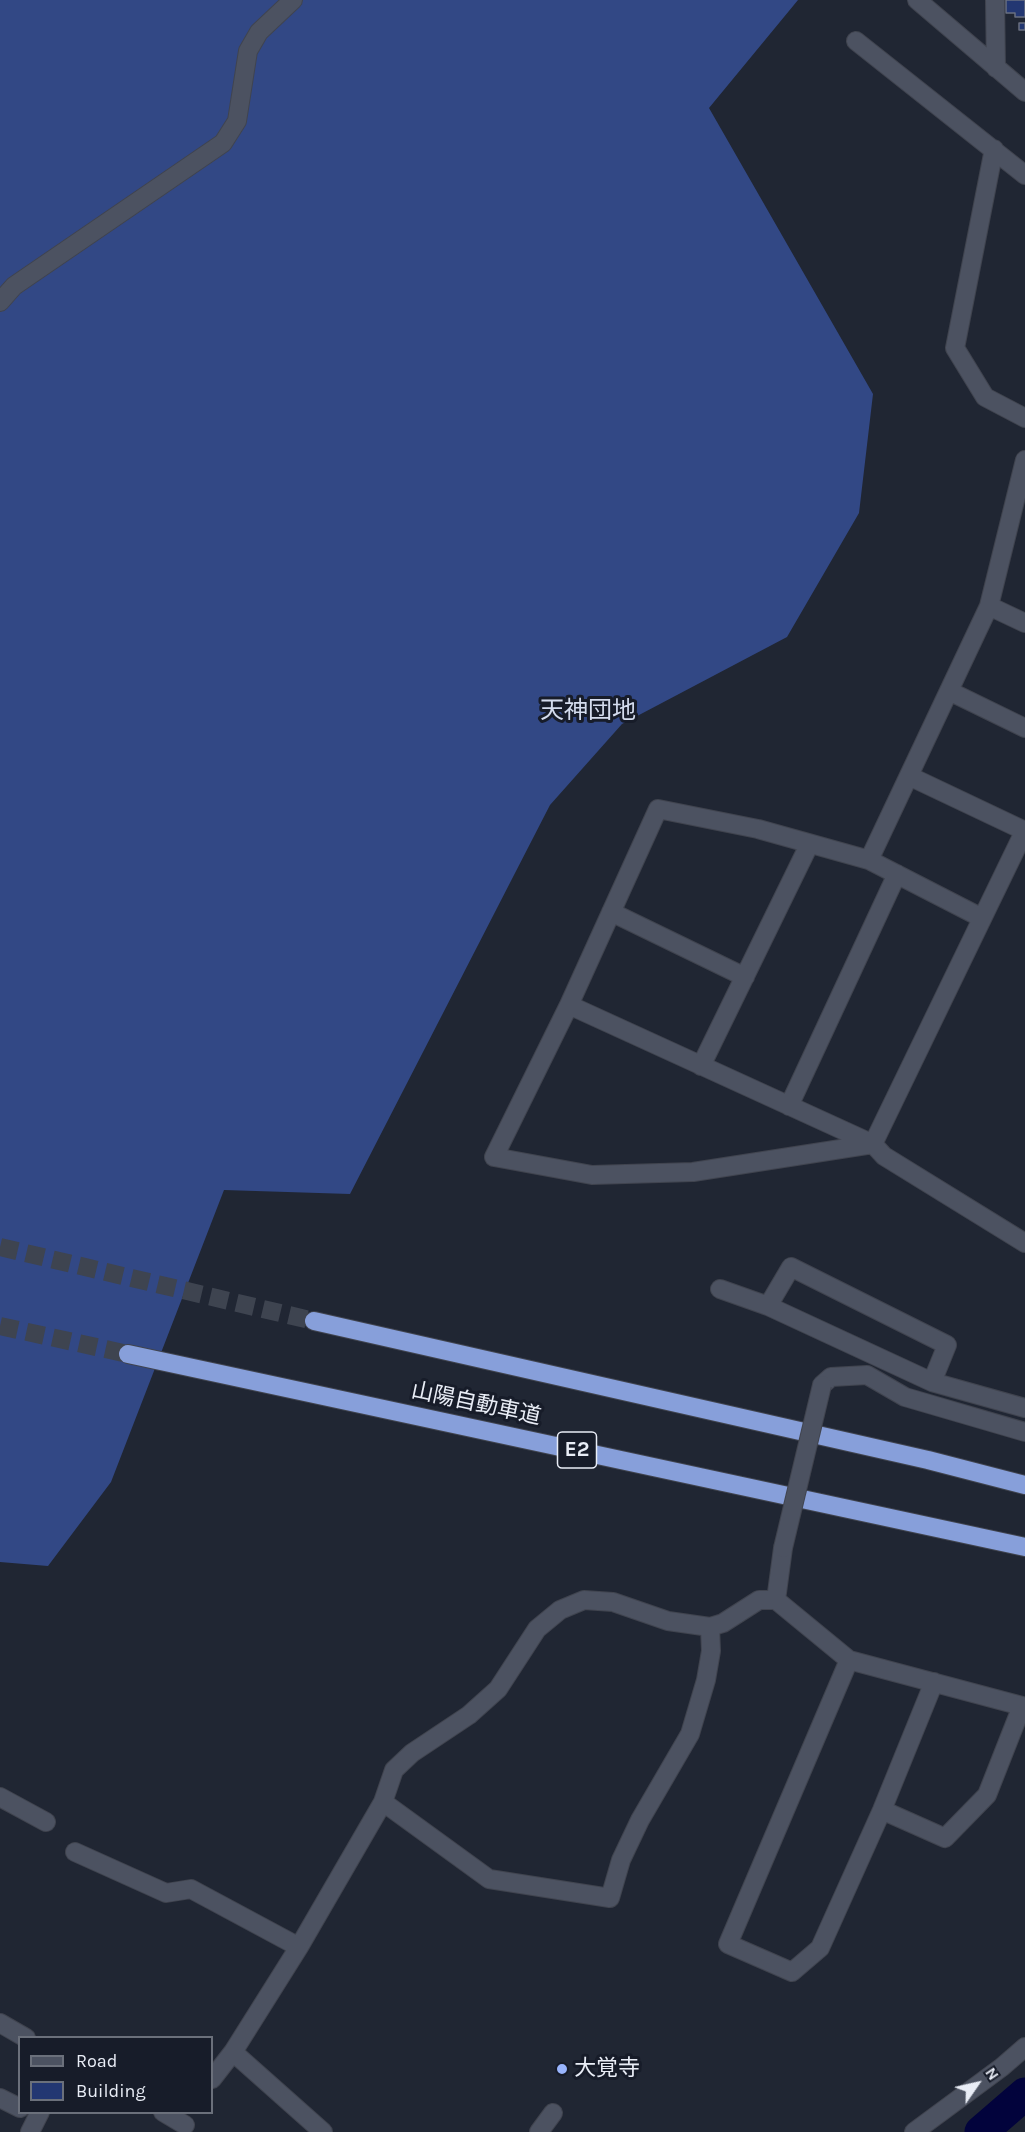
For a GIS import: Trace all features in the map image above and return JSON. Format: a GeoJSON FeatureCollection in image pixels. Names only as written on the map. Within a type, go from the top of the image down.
{"type":"FeatureCollection","features":[{"type":"Feature","properties":{"kind":"highway","name":"山陽自動車道"},"geometry":{"type":"LineString","coordinates":[[314,1321],[928,1460],[1025,1485]]}},
{"type":"Feature","properties":{"kind":"highway","name":"山陽自動車道"},"geometry":{"type":"LineString","coordinates":[[128,1354],[1025,1547]]}},
{"type":"Feature","properties":{"kind":"street"},"geometry":{"type":"LineString","coordinates":[[0,302],[14,286],[223,142],[237,121],[248,51],[259,32],[293,0]]}},
{"type":"Feature","properties":{"kind":"street"},"geometry":{"type":"LineString","coordinates":[[917,0],[1025,93]]}},
{"type":"Feature","properties":{"kind":"street"},"geometry":{"type":"LineString","coordinates":[[995,0],[996,68]]}},
{"type":"Feature","properties":{"kind":"street"},"geometry":{"type":"LineString","coordinates":[[856,41],[1025,175]]}},
{"type":"Feature","properties":{"kind":"street"},"geometry":{"type":"LineString","coordinates":[[994,149],[955,348],[985,397],[1025,418]]}},
{"type":"Feature","properties":{"kind":"street"},"geometry":{"type":"LineString","coordinates":[[870,860],[989,606],[1018,515],[1025,460]]}},
{"type":"Feature","properties":{"kind":"street"},"geometry":{"type":"LineString","coordinates":[[989,606],[1025,623]]}},
{"type":"Feature","properties":{"kind":"street"},"geometry":{"type":"LineString","coordinates":[[949,691],[1025,728]]}},
{"type":"Feature","properties":{"kind":"street"},"geometry":{"type":"LineString","coordinates":[[873,1144],[1025,831],[909,776]]}},
{"type":"Feature","properties":{"kind":"street"},"geometry":{"type":"LineString","coordinates":[[873,1144],[693,1172],[592,1175],[494,1157],[569,1005],[658,809],[758,829],[809,845],[870,860],[982,918]]}},
{"type":"Feature","properties":{"kind":"street"},"geometry":{"type":"LineString","coordinates":[[701,1066],[809,845]]}},
{"type":"Feature","properties":{"kind":"street"},"geometry":{"type":"LineString","coordinates":[[789,1106],[897,874]]}},
{"type":"Feature","properties":{"kind":"street"},"geometry":{"type":"LineString","coordinates":[[611,912],[745,977]]}},
{"type":"Feature","properties":{"kind":"street"},"geometry":{"type":"LineString","coordinates":[[569,1005],[873,1144],[884,1155],[1025,1243]]}},
{"type":"Feature","properties":{"kind":"street"},"geometry":{"type":"LineString","coordinates":[[768,1306],[791,1267],[947,1345],[932,1382]]}},
{"type":"Feature","properties":{"kind":"street"},"geometry":{"type":"LineString","coordinates":[[720,1289],[768,1306],[932,1382],[1025,1408]]}},
{"type":"Feature","properties":{"kind":"street"},"geometry":{"type":"LineString","coordinates":[[776,1600],[783,1548],[822,1385],[831,1377],[867,1375],[905,1397],[1025,1432]]}},
{"type":"Feature","properties":{"kind":"street"},"geometry":{"type":"LineString","coordinates":[[213,2078],[299,1947],[383,1803],[394,1770],[412,1754],[469,1715],[498,1689],[537,1629],[560,1610],[584,1600],[613,1602],[668,1621],[710,1627],[723,1623],[759,1600],[776,1600],[849,1660],[1022,1706],[987,1795],[945,1838],[882,1810]]}},
{"type":"Feature","properties":{"kind":"street"},"geometry":{"type":"LineString","coordinates":[[383,1803],[489,1879],[610,1898],[621,1860],[640,1820],[690,1734],[706,1680],[711,1651],[710,1627]]}},
{"type":"Feature","properties":{"kind":"street"},"geometry":{"type":"LineString","coordinates":[[849,1660],[728,1944],[792,1972],[820,1948],[882,1810],[934,1682]]}},
{"type":"Feature","properties":{"kind":"street"},"geometry":{"type":"LineString","coordinates":[[0,1797],[46,1822]]}},
{"type":"Feature","properties":{"kind":"street"},"geometry":{"type":"LineString","coordinates":[[75,1852],[166,1893],[191,1888],[299,1947]]}},
{"type":"Feature","properties":{"kind":"street"},"geometry":{"type":"LineString","coordinates":[[0,2023],[24,2036]]}},
{"type":"Feature","properties":{"kind":"street"},"geometry":{"type":"LineString","coordinates":[[914,2132],[1025,2047]]}},
{"type":"Feature","properties":{"kind":"street"},"geometry":{"type":"LineString","coordinates":[[232,2052],[323,2132]]}},
{"type":"Feature","properties":{"kind":"street"},"geometry":{"type":"LineString","coordinates":[[0,2098],[18,2107]]}},
{"type":"Feature","properties":{"kind":"street"},"geometry":{"type":"LineString","coordinates":[[167,2114],[186,2123]]}},
{"type":"Feature","properties":{"kind":"street"},"geometry":{"type":"LineString","coordinates":[[539,2132],[553,2114]]}},
{"type":"Feature","properties":{"kind":"shaded area"},"geometry":{"type":"Polygon","coordinates":[[[0,0],[798,0],[709,108],[873,394],[859,513],[787,637],[622,724],[550,805],[350,1194],[224,1190],[111,1482],[48,1566],[0,1562],[0,0]]]}},
{"type":"Feature","properties":{"kind":"building"},"geometry":{"type":"Polygon","coordinates":[[[1006,0],[1025,0],[1025,17],[1015,17],[1015,13],[1006,13],[1006,0]]]}},
{"type":"Feature","properties":{"kind":"building"},"geometry":{"type":"Polygon","coordinates":[[[1019,23],[1025,23],[1025,30],[1019,30],[1019,23]]]}},
{"type":"Feature","properties":{"kind":"waterway"},"geometry":{"type":"LineString","coordinates":[[981,2132],[1025,2094]]}},
{"type":"Feature","properties":{"kind":"tunnel"},"geometry":{"type":"LineString","coordinates":[[0,1247],[314,1321]]}},
{"type":"Feature","properties":{"kind":"tunnel"},"geometry":{"type":"LineString","coordinates":[[0,1326],[128,1354]]}},
{"type":"Feature","properties":{"kind":"place","name":"大覚寺"},"geometry":{"type":"Point","coordinates":[562,2069]}},
{"type":"Feature","properties":{"kind":"district","name":"天神団地"},"geometry":{"type":"Point","coordinates":[588,711]}}]}
